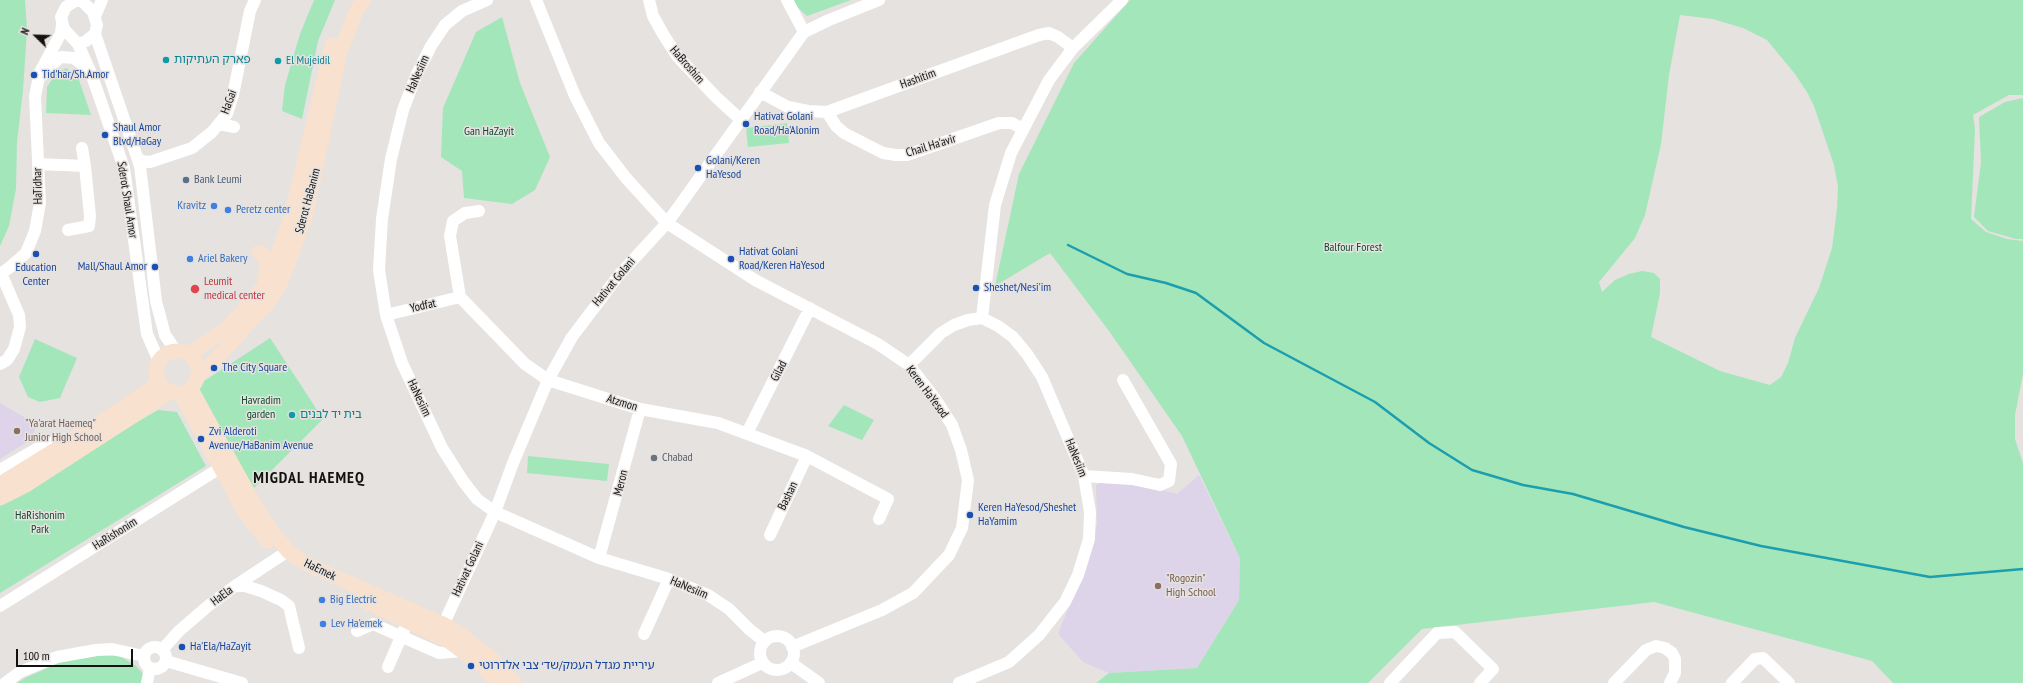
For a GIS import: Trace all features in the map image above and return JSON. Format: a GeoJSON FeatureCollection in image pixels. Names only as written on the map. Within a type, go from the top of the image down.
{"type":"FeatureCollection","features":[{"type":"Feature","properties":{"kind":"main road","name":"Sderot HaBanim"},"geometry":{"type":"LineString","coordinates":[[183,353],[228,328],[267,283],[290,221],[331,49],[351,0]]}},
{"type":"Feature","properties":{"kind":"main road","name":"Sderot HaBanim"},"geometry":{"type":"LineString","coordinates":[[199,374],[214,361],[267,304],[280,285],[305,218],[340,52],[355,14],[363,0]]}},
{"type":"Feature","properties":{"kind":"main road"},"geometry":{"type":"LineString","coordinates":[[0,484],[72,440],[175,389],[195,385],[199,374],[194,360],[183,353],[170,352],[159,361],[156,368],[175,389]]}},
{"type":"Feature","properties":{"kind":"main road"},"geometry":{"type":"LineString","coordinates":[[0,498],[26,484],[175,389]]}},
{"type":"Feature","properties":{"kind":"main road","name":"HaEmek"},"geometry":{"type":"LineString","coordinates":[[175,389],[254,504],[284,554],[302,561],[410,616],[441,629],[456,631],[494,662],[514,683]]}},
{"type":"Feature","properties":{"kind":"main road","name":"HaEmek"},"geometry":{"type":"LineString","coordinates":[[441,629],[463,651],[485,668],[498,683]]}},
{"type":"Feature","properties":{"kind":"street"},"geometry":{"type":"LineString","coordinates":[[94,16],[102,0]]}},
{"type":"Feature","properties":{"kind":"street","name":"HaGai"},"geometry":{"type":"LineString","coordinates":[[150,162],[192,148],[212,132],[227,114],[233,95],[250,11],[255,0]]}},
{"type":"Feature","properties":{"kind":"street","name":"HaNesiim"},"geometry":{"type":"LineString","coordinates":[[487,0],[462,12],[445,25],[431,46],[416,76],[403,110],[391,159],[382,218],[380,270],[386,315],[402,363],[442,448],[477,499],[495,512],[599,558],[669,579],[708,595],[729,610],[749,630],[764,641]]}},
{"type":"Feature","properties":{"kind":"street","name":"Keren HaYesod"},"geometry":{"type":"LineString","coordinates":[[536,0],[575,96],[599,143],[626,178],[667,223],[755,280],[878,344],[909,365],[936,400],[952,425],[961,450],[968,480],[962,528],[949,555],[913,593],[882,610],[792,647]]}},
{"type":"Feature","properties":{"kind":"street","name":"HaBroshim"},"geometry":{"type":"LineString","coordinates":[[649,0],[653,16],[677,56],[716,97],[741,120]]}},
{"type":"Feature","properties":{"kind":"street"},"geometry":{"type":"LineString","coordinates":[[787,0],[804,32]]}},
{"type":"Feature","properties":{"kind":"street","name":"Hativat Golani"},"geometry":{"type":"LineString","coordinates":[[441,629],[495,512],[548,380],[572,337],[596,303],[619,275],[667,223],[804,32],[829,20],[879,0]]}},
{"type":"Feature","properties":{"kind":"street"},"geometry":{"type":"LineString","coordinates":[[909,365],[941,333],[954,325],[968,320],[982,318],[996,205],[1011,153],[1049,80],[1073,48],[1122,0]]}},
{"type":"Feature","properties":{"kind":"street"},"geometry":{"type":"LineString","coordinates":[[83,1],[94,16],[98,25],[95,34],[86,41],[77,43],[64,29],[61,18],[65,3],[83,1]]}},
{"type":"Feature","properties":{"kind":"street","name":"HaTidhar"},"geometry":{"type":"LineString","coordinates":[[0,274],[26,253],[35,231],[40,203],[35,96],[40,72],[60,33],[62,24]]}},
{"type":"Feature","properties":{"kind":"street","name":"Hashitim"},"geometry":{"type":"LineString","coordinates":[[760,92],[788,107],[808,111],[827,112],[1039,35],[1049,33],[1058,37],[1073,48]]}},
{"type":"Feature","properties":{"kind":"street","name":"Sderot Shaul Amor"},"geometry":{"type":"LineString","coordinates":[[95,34],[137,157],[156,301],[165,334],[183,353]]}},
{"type":"Feature","properties":{"kind":"street","name":"HaTidhar"},"geometry":{"type":"LineString","coordinates":[[37,84],[47,68],[54,63],[64,50],[77,43]]}},
{"type":"Feature","properties":{"kind":"street","name":"Sderot Shaul Amor"},"geometry":{"type":"LineString","coordinates":[[77,43],[91,73],[124,168],[147,334],[159,361]]}},
{"type":"Feature","properties":{"kind":"street"},"geometry":{"type":"LineString","coordinates":[[54,63],[61,57],[74,58],[84,65],[91,73]]}},
{"type":"Feature","properties":{"kind":"street","name":"Chail Ha'avir"},"geometry":{"type":"LineString","coordinates":[[827,112],[836,126],[844,133],[883,153],[896,155],[907,155],[999,124],[1012,123],[1023,129]]}},
{"type":"Feature","properties":{"kind":"street"},"geometry":{"type":"LineString","coordinates":[[219,124],[234,127]]}},
{"type":"Feature","properties":{"kind":"street"},"geometry":{"type":"LineString","coordinates":[[68,230],[89,226],[90,216],[82,148]]}},
{"type":"Feature","properties":{"kind":"street"},"geometry":{"type":"LineString","coordinates":[[137,157],[141,162],[150,162]]}},
{"type":"Feature","properties":{"kind":"street"},"geometry":{"type":"LineString","coordinates":[[141,180],[144,169],[150,162]]}},
{"type":"Feature","properties":{"kind":"street"},"geometry":{"type":"LineString","coordinates":[[38,164],[85,166]]}},
{"type":"Feature","properties":{"kind":"street"},"geometry":{"type":"LineString","coordinates":[[460,297],[450,236],[453,221],[465,212],[480,211]]}},
{"type":"Feature","properties":{"kind":"street"},"geometry":{"type":"LineString","coordinates":[[0,274],[19,314],[20,327],[14,349],[6,360],[0,364]]}},
{"type":"Feature","properties":{"kind":"street","name":"Yodfat"},"geometry":{"type":"LineString","coordinates":[[386,315],[460,297]]}},
{"type":"Feature","properties":{"kind":"street","name":"Atzmon"},"geometry":{"type":"LineString","coordinates":[[460,297],[525,364],[548,380],[640,409],[718,423],[807,456],[888,499],[879,519]]}},
{"type":"Feature","properties":{"kind":"street","name":"Gilad"},"geometry":{"type":"LineString","coordinates":[[747,433],[810,308]]}},
{"type":"Feature","properties":{"kind":"street","name":"HaNesiim"},"geometry":{"type":"LineString","coordinates":[[959,683],[1009,662],[1038,635],[1065,602],[1078,574],[1089,539],[1090,512],[1084,476],[1042,377],[1027,354],[1013,337],[998,326],[982,318]]}},
{"type":"Feature","properties":{"kind":"street"},"geometry":{"type":"LineString","coordinates":[[1084,476],[1132,479],[1160,485],[1168,481],[1171,464],[1123,380]]}},
{"type":"Feature","properties":{"kind":"street","name":"Meron"},"geometry":{"type":"LineString","coordinates":[[599,558],[640,409]]}},
{"type":"Feature","properties":{"kind":"street"},"geometry":{"type":"LineString","coordinates":[[0,470],[54,439],[72,440]]}},
{"type":"Feature","properties":{"kind":"street","name":"Bashan"},"geometry":{"type":"LineString","coordinates":[[770,535],[807,456]]}},
{"type":"Feature","properties":{"kind":"street","name":"HaRishonim"},"geometry":{"type":"LineString","coordinates":[[0,606],[226,464]]}},
{"type":"Feature","properties":{"kind":"street","name":"HaEla"},"geometry":{"type":"LineString","coordinates":[[164,655],[179,631],[235,586],[284,554]]}},
{"type":"Feature","properties":{"kind":"street"},"geometry":{"type":"LineString","coordinates":[[644,634],[669,579]]}},
{"type":"Feature","properties":{"kind":"street"},"geometry":{"type":"LineString","coordinates":[[235,586],[245,586],[261,591],[281,600],[289,606],[299,648]]}},
{"type":"Feature","properties":{"kind":"street"},"geometry":{"type":"LineString","coordinates":[[388,667],[410,616]]}},
{"type":"Feature","properties":{"kind":"street"},"geometry":{"type":"LineString","coordinates":[[357,631],[373,624],[439,653],[463,651]]}},
{"type":"Feature","properties":{"kind":"street"},"geometry":{"type":"LineString","coordinates":[[1390,683],[1436,633],[1455,632],[1493,669],[1480,683]]}},
{"type":"Feature","properties":{"kind":"street"},"geometry":{"type":"LineString","coordinates":[[780,636],[788,640],[792,647],[794,653],[791,663],[779,670],[770,669],[762,663],[759,654],[764,641],[772,637],[780,636]]}},
{"type":"Feature","properties":{"kind":"street"},"geometry":{"type":"LineString","coordinates":[[1614,683],[1646,650],[1656,646],[1665,648],[1672,653],[1675,659],[1675,673],[1670,683]]}},
{"type":"Feature","properties":{"kind":"street"},"geometry":{"type":"LineString","coordinates":[[164,655],[160,668],[150,668],[145,663],[144,656],[147,651],[153,648],[213,679],[242,683]]}},
{"type":"Feature","properties":{"kind":"street"},"geometry":{"type":"LineString","coordinates":[[5,683],[20,672],[57,657],[96,650],[112,650],[144,656]]}},
{"type":"Feature","properties":{"kind":"street"},"geometry":{"type":"LineString","coordinates":[[1732,683],[1755,659],[1763,658],[1789,683]]}},
{"type":"Feature","properties":{"kind":"street"},"geometry":{"type":"LineString","coordinates":[[718,683],[762,663]]}},
{"type":"Feature","properties":{"kind":"street"},"geometry":{"type":"LineString","coordinates":[[791,663],[819,683]]}},
{"type":"Feature","properties":{"kind":"street"},"geometry":{"type":"LineString","coordinates":[[147,683],[150,668]]}},
{"type":"Feature","properties":{"kind":"shaded area","name":"\"Ya'arat Haemeq\" Junior High School"},"geometry":{"type":"Polygon","coordinates":[[[0,403],[36,424],[33,438],[0,459],[0,403]]]}},
{"type":"Feature","properties":{"kind":"shaded area","name":"\"Rogozin\" High School"},"geometry":{"type":"Polygon","coordinates":[[[1199,475],[1240,558],[1239,600],[1197,668],[1109,673],[1083,662],[1058,634],[1083,571],[1097,524],[1096,485],[1113,477],[1177,494],[1199,475]]]}},
{"type":"Feature","properties":{"kind":"green space"},"geometry":{"type":"Polygon","coordinates":[[[0,0],[25,0],[27,30],[23,90],[17,142],[16,189],[9,226],[0,246],[0,0]]]}},
{"type":"Feature","properties":{"kind":"green space"},"geometry":{"type":"Polygon","coordinates":[[[314,0],[335,0],[318,41],[302,119],[282,111],[285,85],[300,34],[314,0]]]}},
{"type":"Feature","properties":{"kind":"green space"},"geometry":{"type":"Polygon","coordinates":[[[794,0],[851,0],[807,16],[795,5],[794,0]]]}},
{"type":"Feature","properties":{"kind":"green space","name":"Balfour Forest"},"geometry":{"type":"Polygon","coordinates":[[[1130,0],[2023,0],[2023,95],[2009,95],[1973,115],[1975,129],[1971,219],[1986,232],[2007,239],[2023,241],[2023,374],[2015,415],[2015,439],[2023,463],[2023,683],[1893,683],[1872,661],[1654,602],[1422,629],[1368,683],[1096,683],[1109,673],[1197,668],[1239,600],[1240,558],[1182,436],[1109,331],[1050,253],[995,286],[1019,174],[1074,63],[1130,0]],[[1680,15],[1669,75],[1661,144],[1645,215],[1635,238],[1599,282],[1602,292],[1615,280],[1629,274],[1642,271],[1654,273],[1660,279],[1660,293],[1651,337],[1720,371],[1770,385],[1781,377],[1788,363],[1795,338],[1819,288],[1832,248],[1838,187],[1834,165],[1814,106],[1795,74],[1767,40],[1743,28],[1713,19],[1680,15]]]}},
{"type":"Feature","properties":{"kind":"green space","name":"Gan HaZayit"},"geometry":{"type":"Polygon","coordinates":[[[502,17],[520,83],[550,157],[535,190],[512,204],[464,198],[462,171],[441,157],[443,108],[476,32],[502,17]]]}},
{"type":"Feature","properties":{"kind":"green space"},"geometry":{"type":"Polygon","coordinates":[[[66,68],[78,77],[91,115],[46,113],[47,87],[55,75],[66,68]]]}},
{"type":"Feature","properties":{"kind":"green space"},"geometry":{"type":"Polygon","coordinates":[[[2023,98],[2023,239],[2016,239],[1988,231],[1974,217],[1981,162],[1979,117],[2005,102],[2023,98]]]}},
{"type":"Feature","properties":{"kind":"green space"},"geometry":{"type":"Polygon","coordinates":[[[787,123],[789,143],[748,147],[746,128],[787,123]]]}},
{"type":"Feature","properties":{"kind":"green space","name":"Havradim garden"},"geometry":{"type":"Polygon","coordinates":[[[270,338],[323,419],[254,488],[195,387],[270,338]]]}},
{"type":"Feature","properties":{"kind":"green space"},"geometry":{"type":"Polygon","coordinates":[[[35,339],[77,358],[60,398],[40,402],[28,397],[19,377],[35,339]]]}},
{"type":"Feature","properties":{"kind":"green space"},"geometry":{"type":"Polygon","coordinates":[[[844,405],[874,420],[862,440],[828,426],[844,405]]]}},
{"type":"Feature","properties":{"kind":"green space","name":"HaRishonim Park"},"geometry":{"type":"Polygon","coordinates":[[[158,410],[177,412],[206,466],[0,593],[0,501],[158,410]]]}},
{"type":"Feature","properties":{"kind":"green space"},"geometry":{"type":"Polygon","coordinates":[[[528,456],[609,464],[607,481],[527,473],[528,456]]]}},
{"type":"Feature","properties":{"kind":"green space"},"geometry":{"type":"Polygon","coordinates":[[[98,656],[120,656],[136,666],[146,677],[144,683],[17,683],[61,662],[98,656]]]}},
{"type":"Feature","properties":{"kind":"waterway"},"geometry":{"type":"LineString","coordinates":[[1068,245],[1127,274],[1166,283],[1196,293],[1264,343],[1375,402],[1429,443],[1472,470],[1523,485],[1573,494],[1684,527],[1761,546],[1930,577],[2023,569]]}},
{"type":"Feature","properties":{"kind":"place","name":"פארק העתיקות"},"geometry":{"type":"Point","coordinates":[166,60]}},
{"type":"Feature","properties":{"kind":"place","name":"El Mujeidil"},"geometry":{"type":"Point","coordinates":[278,61]}},
{"type":"Feature","properties":{"kind":"place","name":"Tid'har/Sh.Amor"},"geometry":{"type":"Point","coordinates":[34,75]}},
{"type":"Feature","properties":{"kind":"place","name":"Hativat Golani Road/Ha'Alonim"},"geometry":{"type":"Point","coordinates":[746,124]}},
{"type":"Feature","properties":{"kind":"place","name":"Shaul Amor Blvd/HaGay"},"geometry":{"type":"Point","coordinates":[105,135]}},
{"type":"Feature","properties":{"kind":"place","name":"Golani/Keren HaYesod"},"geometry":{"type":"Point","coordinates":[698,168]}},
{"type":"Feature","properties":{"kind":"place","name":"Bank Leumi"},"geometry":{"type":"Point","coordinates":[186,180]}},
{"type":"Feature","properties":{"kind":"place","name":"Kravitz"},"geometry":{"type":"Point","coordinates":[214,206]}},
{"type":"Feature","properties":{"kind":"place","name":"Peretz center"},"geometry":{"type":"Point","coordinates":[228,210]}},
{"type":"Feature","properties":{"kind":"place","name":"Education Center"},"geometry":{"type":"Point","coordinates":[36,254]}},
{"type":"Feature","properties":{"kind":"place","name":"Ariel Bakery"},"geometry":{"type":"Point","coordinates":[190,259]}},
{"type":"Feature","properties":{"kind":"place","name":"Hativat Golani Road/Keren HaYesod"},"geometry":{"type":"Point","coordinates":[731,259]}},
{"type":"Feature","properties":{"kind":"place","name":"Mall/Shaul Amor"},"geometry":{"type":"Point","coordinates":[155,267]}},
{"type":"Feature","properties":{"kind":"place","name":"Sheshet/Nesi'im"},"geometry":{"type":"Point","coordinates":[976,288]}},
{"type":"Feature","properties":{"kind":"place","name":"Leumit medical center"},"geometry":{"type":"Point","coordinates":[195,289]}},
{"type":"Feature","properties":{"kind":"place","name":"The City Square"},"geometry":{"type":"Point","coordinates":[214,368]}},
{"type":"Feature","properties":{"kind":"place","name":"בית יד לבנים"},"geometry":{"type":"Point","coordinates":[292,415]}},
{"type":"Feature","properties":{"kind":"place","name":"\"Ya'arat Haemeq\" Junior High School"},"geometry":{"type":"Point","coordinates":[17,431]}},
{"type":"Feature","properties":{"kind":"place","name":"Zvi Alderoti Avenue/HaBanim Avenue"},"geometry":{"type":"Point","coordinates":[201,439]}},
{"type":"Feature","properties":{"kind":"place","name":"Chabad"},"geometry":{"type":"Point","coordinates":[654,458]}},
{"type":"Feature","properties":{"kind":"place","name":"Keren HaYesod/Sheshet HaYamim"},"geometry":{"type":"Point","coordinates":[970,515]}},
{"type":"Feature","properties":{"kind":"place","name":"\"Rogozin\" High School"},"geometry":{"type":"Point","coordinates":[1158,586]}},
{"type":"Feature","properties":{"kind":"place","name":"Big Electric"},"geometry":{"type":"Point","coordinates":[322,600]}},
{"type":"Feature","properties":{"kind":"place","name":"Lev Ha'emek"},"geometry":{"type":"Point","coordinates":[323,624]}},
{"type":"Feature","properties":{"kind":"place","name":"Ha'Ela/HaZayit"},"geometry":{"type":"Point","coordinates":[182,647]}},
{"type":"Feature","properties":{"kind":"place","name":"עיריית מגדל העמק/שד׳ צבי אלדרוטי"},"geometry":{"type":"Point","coordinates":[471,666]}},
{"type":"Feature","properties":{"kind":"district","name":"MIGDAL HAEMEQ"},"geometry":{"type":"Point","coordinates":[309,478]}}]}
